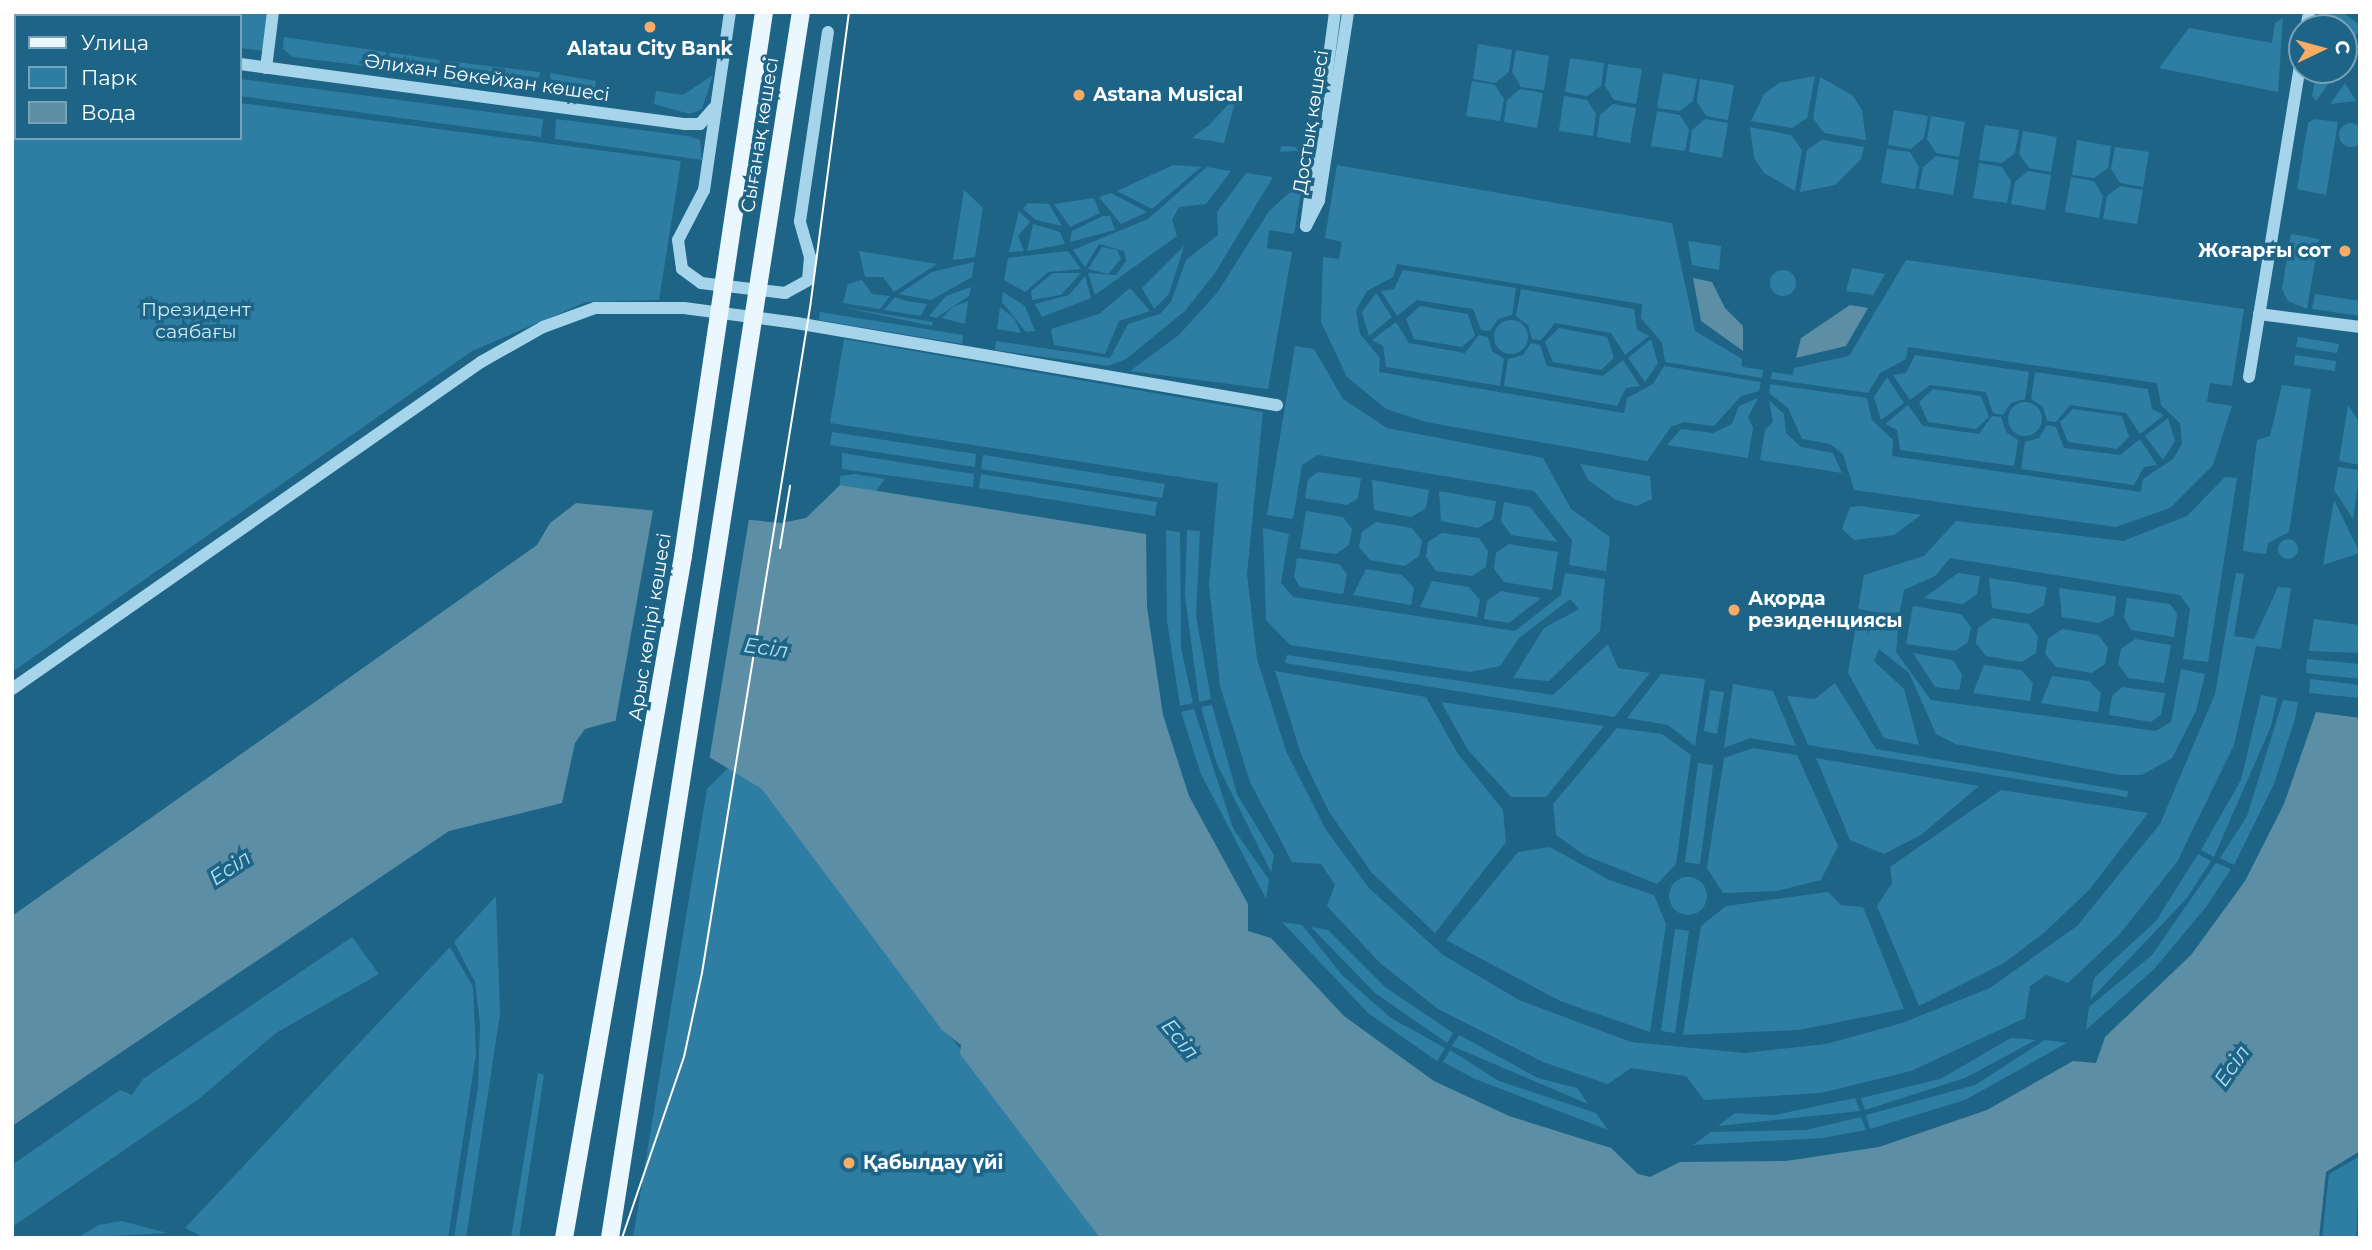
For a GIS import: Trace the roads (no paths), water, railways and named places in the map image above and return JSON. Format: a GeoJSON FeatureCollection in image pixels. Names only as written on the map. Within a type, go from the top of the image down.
{"type":"FeatureCollection","features":[{"type":"Feature","properties":{"kind":"main road","name":"Сығанақ көшесі"},"geometry":{"type":"LineString","coordinates":[[727,260],[764,12]]}},
{"type":"Feature","properties":{"kind":"main road","name":"Сығанақ көшесі"},"geometry":{"type":"LineString","coordinates":[[610,1238],[801,12]]}},
{"type":"Feature","properties":{"kind":"main road","name":"Арыс көпірі көшесі"},"geometry":{"type":"LineString","coordinates":[[564,1238],[610,999],[727,260]]}},
{"type":"Feature","properties":{"kind":"street"},"geometry":{"type":"LineString","coordinates":[[267,68],[273,12]]}},
{"type":"Feature","properties":{"kind":"street"},"geometry":{"type":"LineString","coordinates":[[730,12],[704,190],[678,240],[678,259],[702,283],[795,292],[811,272],[800,222],[828,32]]}},
{"type":"Feature","properties":{"kind":"street","name":"Достық көшесі"},"geometry":{"type":"LineString","coordinates":[[1335,12],[1306,226],[1319,200],[1348,12]]}},
{"type":"Feature","properties":{"kind":"street","name":"Әлихан Бөкейхан көшесі"},"geometry":{"type":"LineString","coordinates":[[242,64],[685,124],[700,124],[717,101]]}},
{"type":"Feature","properties":{"kind":"street"},"geometry":{"type":"LineString","coordinates":[[2249,377],[2297,84]]}},
{"type":"Feature","properties":{"kind":"street"},"geometry":{"type":"LineString","coordinates":[[12,689],[481,362],[543,327],[595,308],[671,307],[796,323],[1277,405]]}},
{"type":"Feature","properties":{"kind":"street"},"geometry":{"type":"LineString","coordinates":[[2259,314],[2360,327]]}},
{"type":"Feature","properties":{"kind":"water"},"geometry":{"type":"Polygon","coordinates":[[[1693,278],[1712,282],[1725,308],[1743,326],[1743,351],[1701,321],[1693,278]]]}},
{"type":"Feature","properties":{"kind":"water"},"geometry":{"type":"Polygon","coordinates":[[[1850,305],[1868,308],[1846,346],[1796,358],[1801,338],[1850,305]]]}},
{"type":"Feature","properties":{"kind":"water","name":"Есіл"},"geometry":{"type":"Polygon","coordinates":[[[840,485],[1146,534],[1147,607],[1163,715],[1189,796],[1248,904],[1248,931],[1271,938],[1344,1016],[1434,1081],[1509,1116],[1611,1148],[1638,1174],[1650,1177],[1680,1162],[1786,1161],[1879,1147],[1987,1110],[2073,1061],[2096,1063],[2105,1037],[2191,955],[2245,881],[2284,804],[2316,712],[2360,718],[2360,1151],[2326,1172],[2319,1238],[1100,1238],[960,1054],[961,1045],[942,1030],[762,789],[709,757],[614,721],[585,729],[575,743],[562,803],[449,831],[12,1126],[12,916],[537,545],[550,523],[576,503],[781,523],[806,518],[840,485]]]}},
{"type":"Feature","properties":{"kind":"tram line"},"geometry":{"type":"LineString","coordinates":[[622,1238],[684,1057],[702,973],[810,308],[849,12]]}},
{"type":"Feature","properties":{"kind":"tram line"},"geometry":{"type":"LineString","coordinates":[[780,548],[790,486]]}},
{"type":"Feature","properties":{"kind":"place","name":"Alatau City Bank"},"geometry":{"type":"Point","coordinates":[650,27]}},
{"type":"Feature","properties":{"kind":"place","name":"Astana Musical"},"geometry":{"type":"Point","coordinates":[1079,95]}},
{"type":"Feature","properties":{"kind":"place","name":"Жоғарғы сот"},"geometry":{"type":"Point","coordinates":[2345,251]}},
{"type":"Feature","properties":{"kind":"place","name":"Ақорда резиденциясы"},"geometry":{"type":"Point","coordinates":[1734,610]}},
{"type":"Feature","properties":{"kind":"place","name":"Қабылдау үйі"},"geometry":{"type":"Point","coordinates":[849,1163]}},
{"type":"Feature","properties":{"kind":"park label","name":"Президент саябағы"},"geometry":{"type":"Point","coordinates":[196,321]}}]}
